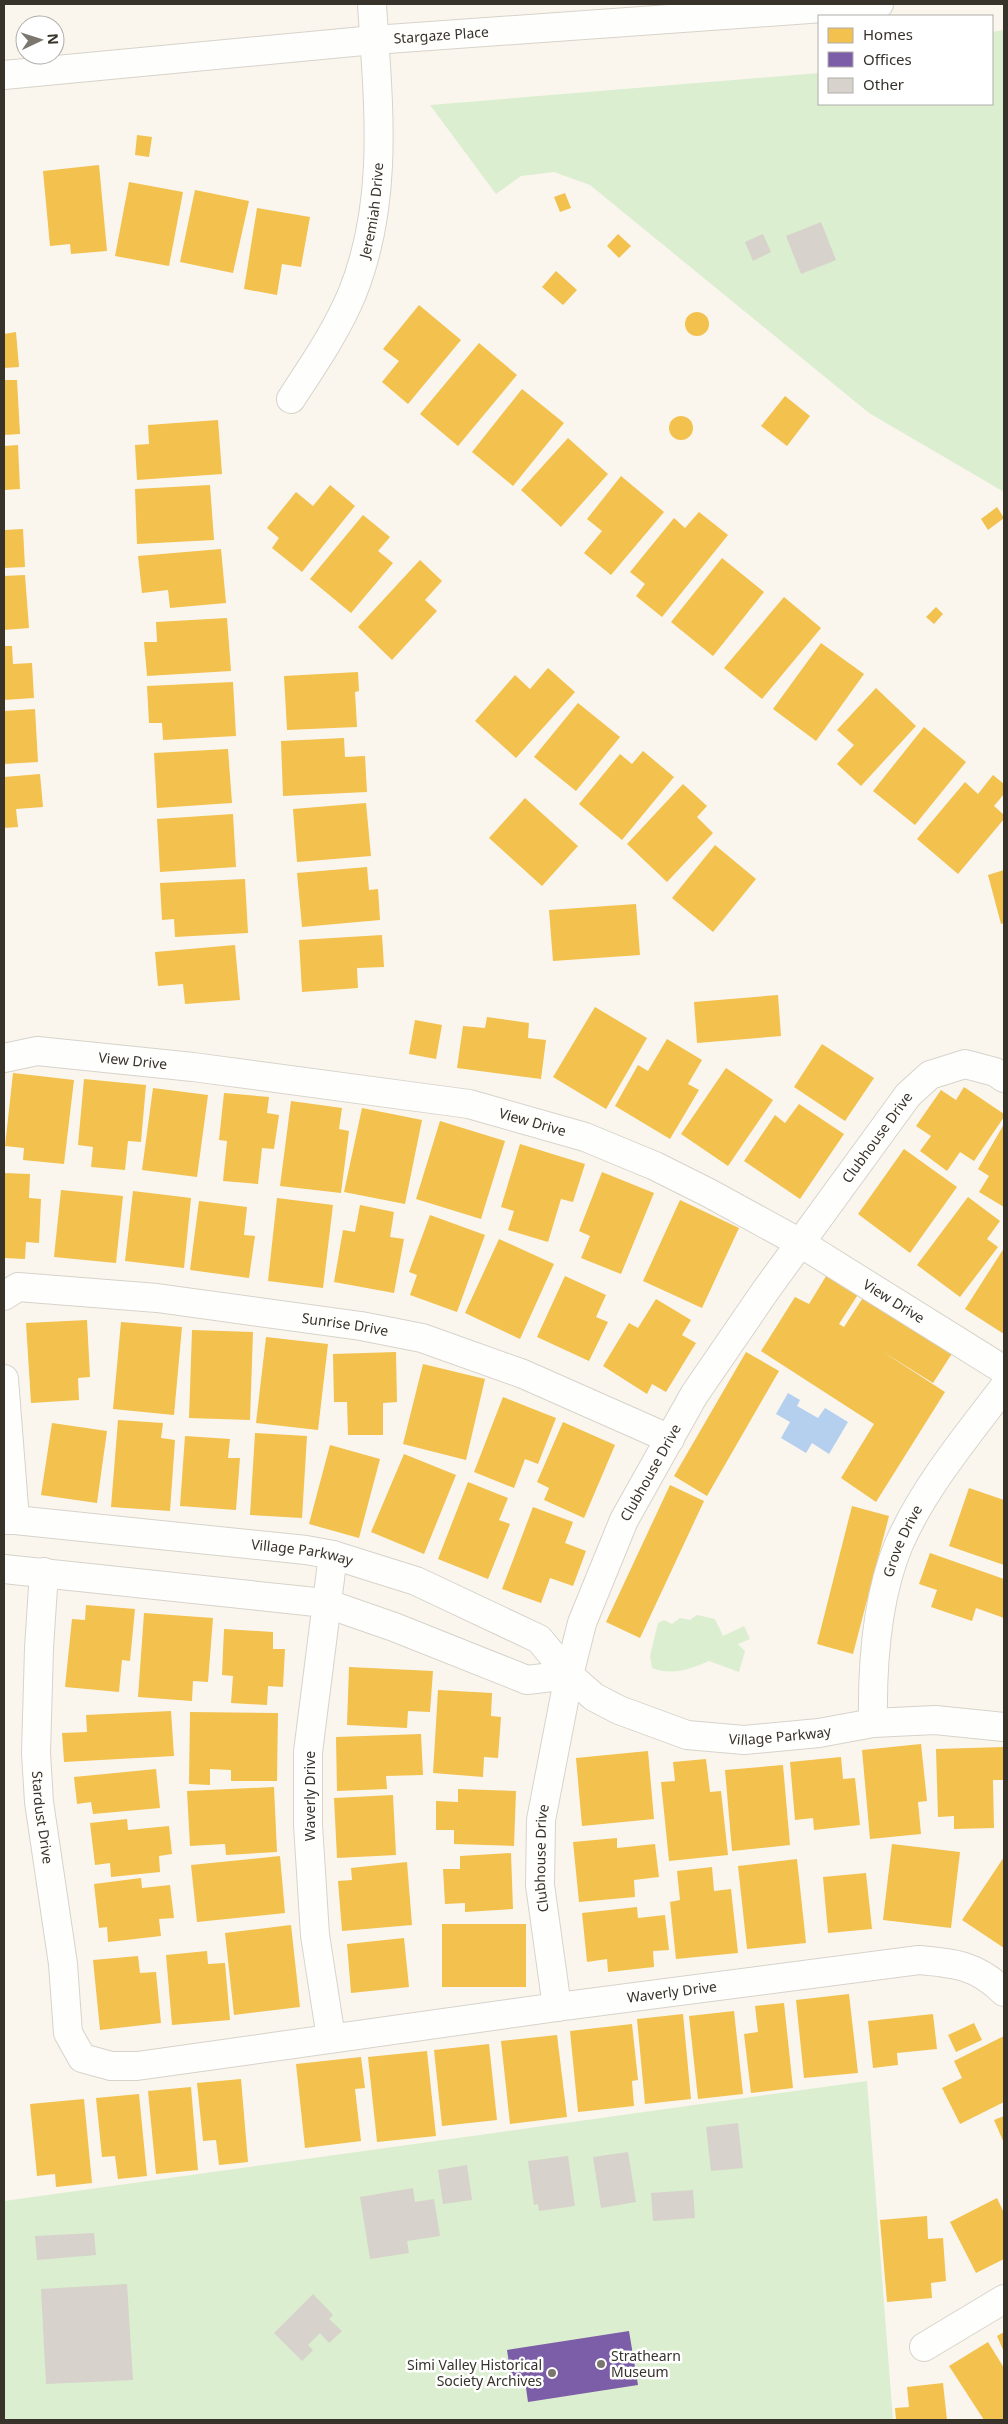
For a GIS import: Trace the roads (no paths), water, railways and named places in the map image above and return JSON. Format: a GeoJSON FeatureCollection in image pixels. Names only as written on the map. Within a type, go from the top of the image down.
{"type":"FeatureCollection","features":[{"type":"Feature","properties":{"kind":"street","name":"Jeremiah Drive"},"geometry":{"type":"LineString","coordinates":[[291,399],[328,342],[352,294],[367,249],[378,190],[380,145],[372,4]]}},
{"type":"Feature","properties":{"kind":"street","name":"Stargaze Place"},"geometry":{"type":"LineString","coordinates":[[4,75],[374,40],[879,4]]}},
{"type":"Feature","properties":{"kind":"street","name":"View Drive"},"geometry":{"type":"LineString","coordinates":[[4,1058],[36,1051],[193,1067],[469,1104],[585,1137],[655,1166],[709,1192],[802,1244],[1004,1370]]}},
{"type":"Feature","properties":{"kind":"street","name":"Clubhouse Drive"},"geometry":{"type":"LineString","coordinates":[[557,2007],[540,1886],[541,1820],[569,1675],[582,1623],[624,1520],[694,1395],[766,1290],[802,1244],[908,1095],[930,1075],[965,1064],[1000,1075]]}},
{"type":"Feature","properties":{"kind":"street","name":"Sunrise Drive"},"geometry":{"type":"LineString","coordinates":[[4,1296],[18,1287],[157,1298],[361,1326],[422,1338],[523,1374],[670,1439]]}},
{"type":"Feature","properties":{"kind":"street"},"geometry":{"type":"LineString","coordinates":[[4,1379],[9,1520]]}},
{"type":"Feature","properties":{"kind":"street","name":"Grove Drive"},"geometry":{"type":"LineString","coordinates":[[873,1723],[872,1687],[883,1597],[899,1544],[931,1487],[1004,1387]]}},
{"type":"Feature","properties":{"kind":"street","name":"Village Parkway"},"geometry":{"type":"LineString","coordinates":[[9,1520],[306,1550],[333,1555],[416,1581],[539,1639],[569,1675],[594,1697],[619,1710],[687,1735],[744,1740],[819,1733],[873,1723],[935,1720],[1004,1727]]}},
{"type":"Feature","properties":{"kind":"street","name":"Waverly Drive"},"geometry":{"type":"LineString","coordinates":[[330,2038],[315,1936],[308,1825],[308,1752],[325,1603],[333,1555]]}},
{"type":"Feature","properties":{"kind":"street"},"geometry":{"type":"LineString","coordinates":[[4,1569],[325,1603],[394,1627],[527,1680],[569,1675]]}},
{"type":"Feature","properties":{"kind":"street","name":"Stardust Drive"},"geometry":{"type":"LineString","coordinates":[[44,1572],[39,1648],[36,1753],[39,1802],[63,1964],[68,2033],[82,2058]]}},
{"type":"Feature","properties":{"kind":"street","name":"Waverly Drive"},"geometry":{"type":"LineString","coordinates":[[82,2058],[111,2066],[137,2066],[557,2007],[919,1960],[956,1963],[991,1979],[1004,1992]]}},
{"type":"Feature","properties":{"kind":"street"},"geometry":{"type":"LineString","coordinates":[[924,2347],[1004,2299]]}},
{"type":"Feature","properties":{"kind":"water"},"geometry":{"type":"Polygon","coordinates":[[[788,1393],[800,1400],[797,1406],[818,1418],[825,1408],[848,1422],[829,1454],[812,1443],[806,1453],[781,1438],[790,1422],[776,1414],[788,1393]]]}},
{"type":"Feature","properties":{"kind":"place","name":"Strathearn Museum"},"geometry":{"type":"Point","coordinates":[601,2364]}},
{"type":"Feature","properties":{"kind":"place","name":"Simi Valley Historical Society Archives"},"geometry":{"type":"Point","coordinates":[552,2373]}}]}
